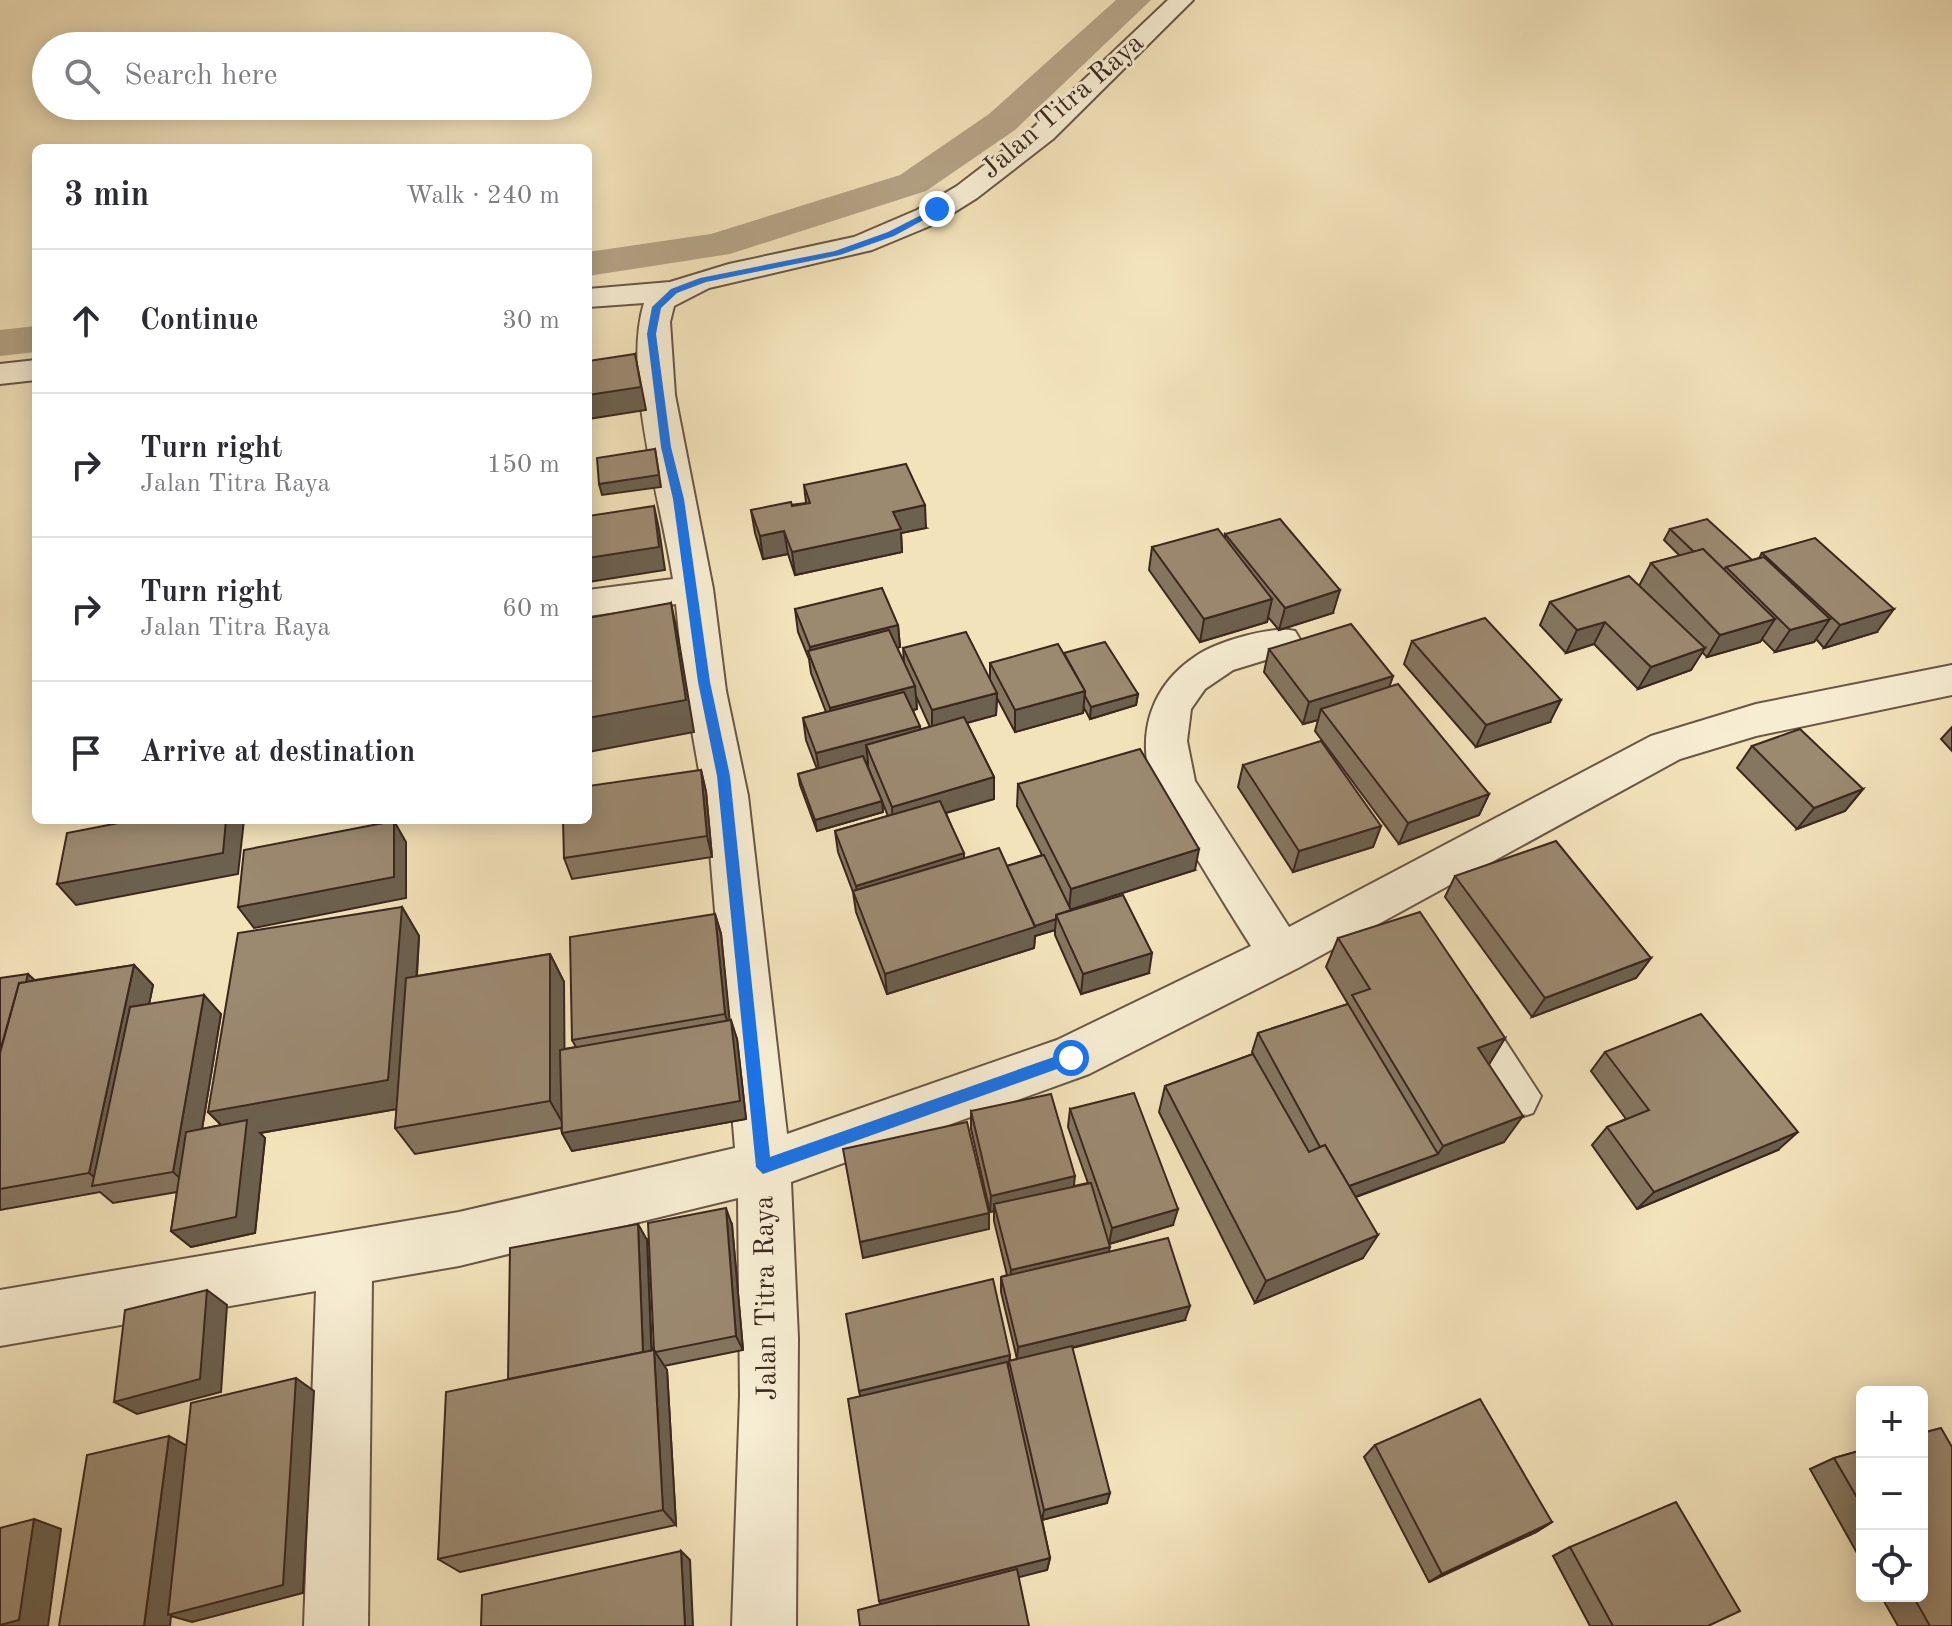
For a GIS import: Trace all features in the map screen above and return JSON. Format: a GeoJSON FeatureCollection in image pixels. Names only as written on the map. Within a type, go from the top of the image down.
{"type":"FeatureCollection","features":[{"type":"Feature","properties":{"kind":"street","name":"Jalan Titra Raya"},"geometry":{"type":"LineString","coordinates":[[764,1626],[770,1367],[763,1167],[724,776],[704,682],[694,589],[666,447],[652,334],[656,307],[674,291],[743,270],[837,253],[891,234],[937,209],[1003,165],[1181,0]]}},
{"type":"Feature","properties":{"kind":"street"},"geometry":{"type":"LineString","coordinates":[[592,298],[674,291]]}},
{"type":"Feature","properties":{"kind":"street"},"geometry":{"type":"LineString","coordinates":[[0,374],[32,370]]}},
{"type":"Feature","properties":{"kind":"street"},"geometry":{"type":"LineString","coordinates":[[592,602],[694,589]]}},
{"type":"Feature","properties":{"kind":"street"},"geometry":{"type":"LineString","coordinates":[[1281,641],[1219,660],[1191,679],[1171,706],[1166,741],[1174,784],[1281,954]]}},
{"type":"Feature","properties":{"kind":"street"},"geometry":{"type":"LineString","coordinates":[[0,1318],[459,1239],[763,1167],[1071,1058],[1281,954],[1409,938],[1666,747],[1756,720],[1952,680]]}},
{"type":"Feature","properties":{"kind":"street"},"geometry":{"type":"LineString","coordinates":[[1409,938],[1515,1096]]}},
{"type":"Feature","properties":{"kind":"street"},"geometry":{"type":"LineString","coordinates":[[336,1626],[345,1259]]}},
{"type":"Feature","properties":{"kind":"building"},"geometry":{"type":"Polygon","coordinates":[[[635,354],[641,387],[592,394],[592,360],[635,354]]]}},
{"type":"Feature","properties":{"kind":"building"},"geometry":{"type":"Polygon","coordinates":[[[655,449],[659,475],[599,484],[597,458],[655,449]]]}},
{"type":"Feature","properties":{"kind":"building"},"geometry":{"type":"Polygon","coordinates":[[[906,464],[925,505],[893,512],[901,529],[792,552],[784,531],[760,536],[751,510],[791,502],[792,506],[810,503],[804,485],[906,464]]]}},
{"type":"Feature","properties":{"kind":"building"},"geometry":{"type":"Polygon","coordinates":[[[654,506],[659,547],[592,557],[592,515],[654,506]]]}},
{"type":"Feature","properties":{"kind":"building"},"geometry":{"type":"Polygon","coordinates":[[[1280,519],[1340,590],[1285,608],[1225,534],[1280,519]]]}},
{"type":"Feature","properties":{"kind":"building"},"geometry":{"type":"Polygon","coordinates":[[[1707,519],[1752,560],[1724,570],[1703,549],[1694,552],[1670,529],[1707,519]]]}},
{"type":"Feature","properties":{"kind":"building"},"geometry":{"type":"Polygon","coordinates":[[[1218,529],[1272,599],[1204,619],[1152,547],[1218,529]]]}},
{"type":"Feature","properties":{"kind":"building"},"geometry":{"type":"Polygon","coordinates":[[[1815,538],[1894,609],[1840,625],[1762,553],[1815,538]]]}},
{"type":"Feature","properties":{"kind":"building"},"geometry":{"type":"Polygon","coordinates":[[[1703,549],[1775,619],[1720,635],[1651,563],[1703,549]]]}},
{"type":"Feature","properties":{"kind":"building"},"geometry":{"type":"Polygon","coordinates":[[[1764,557],[1830,619],[1790,630],[1726,567],[1764,557]]]}},
{"type":"Feature","properties":{"kind":"building"},"geometry":{"type":"Polygon","coordinates":[[[1629,576],[1705,648],[1651,667],[1605,622],[1577,630],[1550,602],[1629,576]]]}},
{"type":"Feature","properties":{"kind":"building"},"geometry":{"type":"Polygon","coordinates":[[[882,588],[898,625],[810,647],[795,609],[882,588]]]}},
{"type":"Feature","properties":{"kind":"building"},"geometry":{"type":"Polygon","coordinates":[[[671,603],[686,700],[592,717],[592,617],[671,603]]]}},
{"type":"Feature","properties":{"kind":"building"},"geometry":{"type":"Polygon","coordinates":[[[1485,618],[1561,700],[1486,725],[1412,641],[1485,618]]]}},
{"type":"Feature","properties":{"kind":"building"},"geometry":{"type":"Polygon","coordinates":[[[1351,624],[1393,676],[1309,702],[1269,649],[1351,624]]]}},
{"type":"Feature","properties":{"kind":"building"},"geometry":{"type":"Polygon","coordinates":[[[889,630],[915,686],[830,708],[808,651],[889,630]]]}},
{"type":"Feature","properties":{"kind":"building"},"geometry":{"type":"Polygon","coordinates":[[[966,632],[997,693],[932,710],[903,648],[966,632]]]}},
{"type":"Feature","properties":{"kind":"building"},"geometry":{"type":"Polygon","coordinates":[[[1105,642],[1138,694],[1091,707],[1064,653],[1105,642]]]}},
{"type":"Feature","properties":{"kind":"building"},"geometry":{"type":"Polygon","coordinates":[[[1058,644],[1085,691],[1015,710],[990,663],[1058,644]]]}},
{"type":"Feature","properties":{"kind":"building"},"geometry":{"type":"Polygon","coordinates":[[[1398,684],[1489,794],[1408,823],[1321,709],[1398,684]]]}},
{"type":"Feature","properties":{"kind":"building"},"geometry":{"type":"Polygon","coordinates":[[[904,692],[920,726],[816,753],[803,718],[904,692]]]}},
{"type":"Feature","properties":{"kind":"building"},"geometry":{"type":"Polygon","coordinates":[[[964,717],[994,777],[892,807],[866,745],[964,717]]]}},
{"type":"Feature","properties":{"kind":"building"},"geometry":{"type":"Polygon","coordinates":[[[1800,729],[1863,789],[1814,808],[1752,746],[1800,729]]]}},
{"type":"Feature","properties":{"kind":"building"},"geometry":{"type":"Polygon","coordinates":[[[1321,741],[1381,826],[1299,851],[1243,765],[1321,741]]]}},
{"type":"Feature","properties":{"kind":"building"},"geometry":{"type":"Polygon","coordinates":[[[1140,749],[1199,849],[1071,889],[1018,784],[1140,749]]]}},
{"type":"Feature","properties":{"kind":"building"},"geometry":{"type":"Polygon","coordinates":[[[863,756],[882,801],[815,820],[798,774],[863,756]]]}},
{"type":"Feature","properties":{"kind":"building"},"geometry":{"type":"Polygon","coordinates":[[[701,770],[707,836],[564,858],[563,824],[592,824],[592,785],[701,770]]]}},
{"type":"Feature","properties":{"kind":"building"},"geometry":{"type":"Polygon","coordinates":[[[940,801],[964,853],[856,886],[835,831],[940,801]]]}},
{"type":"Feature","properties":{"kind":"building"},"geometry":{"type":"Polygon","coordinates":[[[113,824],[226,824],[223,853],[57,884],[67,833],[113,824]]]}},
{"type":"Feature","properties":{"kind":"building"},"geometry":{"type":"Polygon","coordinates":[[[378,824],[394,824],[394,877],[238,907],[244,850],[378,824]]]}},
{"type":"Feature","properties":{"kind":"building"},"geometry":{"type":"Polygon","coordinates":[[[1556,841],[1651,958],[1545,998],[1455,876],[1556,841]]]}},
{"type":"Feature","properties":{"kind":"building"},"geometry":{"type":"Polygon","coordinates":[[[999,848],[1035,927],[885,974],[853,891],[999,848]]]}},
{"type":"Feature","properties":{"kind":"building"},"geometry":{"type":"Polygon","coordinates":[[[1044,855],[1071,910],[1035,926],[1007,866],[1044,855]]]}},
{"type":"Feature","properties":{"kind":"building"},"geometry":{"type":"Polygon","coordinates":[[[1123,895],[1152,953],[1083,974],[1056,915],[1123,895]]]}},
{"type":"Feature","properties":{"kind":"building"},"geometry":{"type":"Polygon","coordinates":[[[402,907],[388,1080],[208,1112],[238,933],[402,907]]]}},
{"type":"Feature","properties":{"kind":"building"},"geometry":{"type":"Polygon","coordinates":[[[1420,912],[1505,1038],[1478,1048],[1523,1116],[1443,1146],[1352,995],[1370,989],[1338,938],[1420,912]]]}},
{"type":"Feature","properties":{"kind":"building"},"geometry":{"type":"Polygon","coordinates":[[[715,914],[725,1014],[572,1040],[570,937],[715,914]]]}},
{"type":"Feature","properties":{"kind":"building"},"geometry":{"type":"Polygon","coordinates":[[[550,954],[550,1101],[395,1128],[406,978],[550,954]]]}},
{"type":"Feature","properties":{"kind":"building"},"geometry":{"type":"Polygon","coordinates":[[[134,965],[89,1173],[0,1189],[0,1053],[19,983],[134,965]]]}},
{"type":"Feature","properties":{"kind":"building"},"geometry":{"type":"Polygon","coordinates":[[[28,974],[26,982],[19,983],[0,1045],[0,978],[28,974]]]}},
{"type":"Feature","properties":{"kind":"building"},"geometry":{"type":"Polygon","coordinates":[[[204,995],[173,1172],[92,1186],[130,1007],[204,995]]]}},
{"type":"Feature","properties":{"kind":"building"},"geometry":{"type":"Polygon","coordinates":[[[1348,1004],[1438,1154],[1349,1186],[1325,1145],[1320,1147],[1258,1033],[1348,1004]]]}},
{"type":"Feature","properties":{"kind":"building"},"geometry":{"type":"Polygon","coordinates":[[[1701,1014],[1798,1132],[1654,1192],[1607,1127],[1649,1110],[1605,1052],[1701,1014]]]}},
{"type":"Feature","properties":{"kind":"building"},"geometry":{"type":"Polygon","coordinates":[[[731,1020],[740,1101],[562,1133],[560,1050],[731,1020]]]}},
{"type":"Feature","properties":{"kind":"building"},"geometry":{"type":"Polygon","coordinates":[[[1253,1054],[1309,1152],[1325,1145],[1378,1235],[1266,1281],[1165,1086],[1253,1054]]]}},
{"type":"Feature","properties":{"kind":"building"},"geometry":{"type":"Polygon","coordinates":[[[1134,1093],[1178,1209],[1112,1228],[1070,1109],[1134,1093]]]}},
{"type":"Feature","properties":{"kind":"building"},"geometry":{"type":"Polygon","coordinates":[[[1051,1094],[1075,1176],[991,1196],[971,1111],[1051,1094]]]}},
{"type":"Feature","properties":{"kind":"building"},"geometry":{"type":"Polygon","coordinates":[[[247,1120],[236,1217],[171,1231],[186,1132],[247,1120]]]}},
{"type":"Feature","properties":{"kind":"building"},"geometry":{"type":"Polygon","coordinates":[[[967,1122],[989,1213],[860,1242],[843,1149],[967,1122]]]}},
{"type":"Feature","properties":{"kind":"building"},"geometry":{"type":"Polygon","coordinates":[[[1091,1183],[1110,1247],[1011,1270],[994,1204],[1091,1183]]]}},
{"type":"Feature","properties":{"kind":"building"},"geometry":{"type":"Polygon","coordinates":[[[726,1208],[736,1336],[656,1352],[648,1223],[726,1208]]]}},
{"type":"Feature","properties":{"kind":"building"},"geometry":{"type":"Polygon","coordinates":[[[638,1224],[643,1352],[508,1379],[510,1248],[638,1224]]]}},
{"type":"Feature","properties":{"kind":"building"},"geometry":{"type":"Polygon","coordinates":[[[1168,1238],[1190,1306],[1018,1347],[1001,1277],[1168,1238]]]}},
{"type":"Feature","properties":{"kind":"building"},"geometry":{"type":"Polygon","coordinates":[[[993,1279],[1010,1355],[859,1391],[846,1314],[993,1279]]]}},
{"type":"Feature","properties":{"kind":"building"},"geometry":{"type":"Polygon","coordinates":[[[207,1290],[200,1379],[114,1402],[125,1310],[207,1290]]]}},
{"type":"Feature","properties":{"kind":"building"},"geometry":{"type":"Polygon","coordinates":[[[1072,1346],[1110,1493],[1044,1510],[1009,1361],[1072,1346]]]}},
{"type":"Feature","properties":{"kind":"building"},"geometry":{"type":"Polygon","coordinates":[[[654,1350],[663,1510],[438,1559],[446,1392],[654,1350]]]}},
{"type":"Feature","properties":{"kind":"building"},"geometry":{"type":"Polygon","coordinates":[[[1007,1362],[1050,1558],[879,1601],[848,1399],[1007,1362]]]}},
{"type":"Feature","properties":{"kind":"building"},"geometry":{"type":"Polygon","coordinates":[[[296,1378],[283,1585],[168,1615],[191,1403],[296,1378]]]}},
{"type":"Feature","properties":{"kind":"building"},"geometry":{"type":"Polygon","coordinates":[[[1480,1399],[1552,1522],[1442,1574],[1375,1445],[1480,1399]]]}},
{"type":"Feature","properties":{"kind":"building"},"geometry":{"type":"Polygon","coordinates":[[[1941,1428],[1952,1447],[1952,1626],[1930,1626],[1916,1602],[1928,1602],[1928,1431],[1941,1428]]]}},
{"type":"Feature","properties":{"kind":"building"},"geometry":{"type":"Polygon","coordinates":[[[169,1436],[144,1626],[59,1626],[87,1455],[169,1436]]]}},
{"type":"Feature","properties":{"kind":"building"},"geometry":{"type":"Polygon","coordinates":[[[1856,1452],[1856,1496],[1834,1458],[1856,1452]]]}},
{"type":"Feature","properties":{"kind":"building"},"geometry":{"type":"Polygon","coordinates":[[[1676,1502],[1740,1611],[1708,1626],[1613,1626],[1570,1547],[1676,1502]]]}},
{"type":"Feature","properties":{"kind":"building"},"geometry":{"type":"Polygon","coordinates":[[[34,1519],[19,1620],[0,1625],[0,1528],[34,1519]]]}},
{"type":"Feature","properties":{"kind":"building"},"geometry":{"type":"Polygon","coordinates":[[[681,1551],[685,1626],[481,1626],[482,1595],[681,1551]]]}},
{"type":"Feature","properties":{"kind":"building"},"geometry":{"type":"Polygon","coordinates":[[[1017,1569],[1029,1626],[860,1626],[858,1610],[1017,1569]]]}},
{"type":"Feature","properties":{"kind":"waterway"},"geometry":{"type":"LineString","coordinates":[[592,263],[716,245],[913,183],[1002,122],[1135,0]]}},
{"type":"Feature","properties":{"kind":"waterway"},"geometry":{"type":"LineString","coordinates":[[0,343],[32,339]]}},
{"type":"Feature","properties":{"kind":"route"},"geometry":{"type":"LineString","coordinates":[[937,209],[873,242],[837,253],[703,280],[674,291],[656,307],[652,334],[666,447],[679,499],[694,589],[704,682],[724,776],[763,1167],[1071,1058]]}}]}
